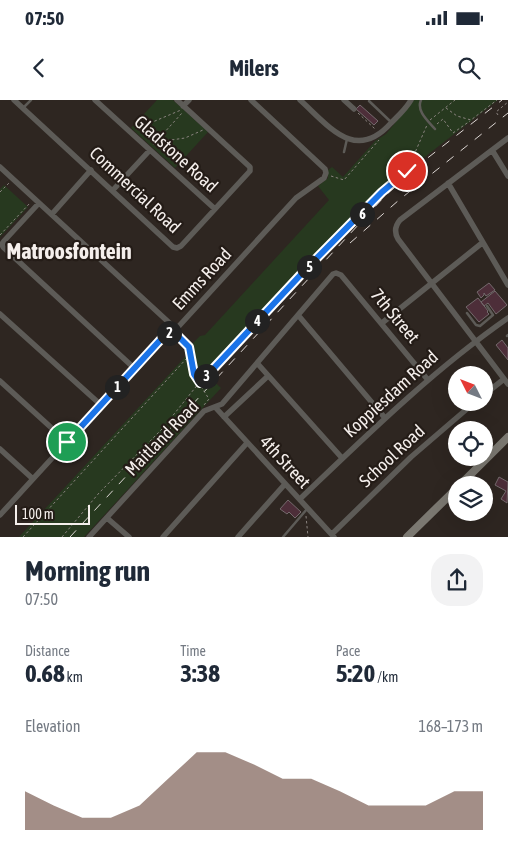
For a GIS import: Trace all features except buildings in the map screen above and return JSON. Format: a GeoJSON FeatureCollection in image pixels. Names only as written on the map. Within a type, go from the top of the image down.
{"type":"FeatureCollection","features":[{"type":"Feature","properties":{"kind":"street","name":"Commercial Road"},"geometry":{"type":"LineString","coordinates":[[14,100],[92,170],[173,247],[177,248],[181,246],[250,171],[250,167],[207,127]]}},
{"type":"Feature","properties":{"kind":"street","name":"Gladstone Road"},"geometry":{"type":"LineString","coordinates":[[95,100],[215,209]]}},
{"type":"Feature","properties":{"kind":"street"},"geometry":{"type":"LineString","coordinates":[[177,100],[207,127]]}},
{"type":"Feature","properties":{"kind":"street"},"geometry":{"type":"LineString","coordinates":[[184,106],[189,100]]}},
{"type":"Feature","properties":{"kind":"street"},"geometry":{"type":"LineString","coordinates":[[251,100],[305,149],[324,169],[326,174]]}},
{"type":"Feature","properties":{"kind":"street"},"geometry":{"type":"LineString","coordinates":[[300,100],[337,134],[348,140],[363,141],[381,134],[411,100]]}},
{"type":"Feature","properties":{"kind":"street"},"geometry":{"type":"LineString","coordinates":[[344,100],[354,109]]}},
{"type":"Feature","properties":{"kind":"street"},"geometry":{"type":"LineString","coordinates":[[493,389],[506,381],[398,239],[395,228],[400,220],[508,138]]}},
{"type":"Feature","properties":{"kind":"street"},"geometry":{"type":"LineString","coordinates":[[113,190],[150,150]]}},
{"type":"Feature","properties":{"kind":"street"},"geometry":{"type":"LineString","coordinates":[[492,150],[508,176]]}},
{"type":"Feature","properties":{"kind":"street"},"geometry":{"type":"LineString","coordinates":[[0,167],[174,330]]}},
{"type":"Feature","properties":{"kind":"street"},"geometry":{"type":"LineString","coordinates":[[52,214],[92,170]]}},
{"type":"Feature","properties":{"kind":"street","name":"Emms Road"},"geometry":{"type":"LineString","coordinates":[[0,515],[163,337],[174,330],[296,198],[323,179],[326,174]]}},
{"type":"Feature","properties":{"kind":"street"},"geometry":{"type":"LineString","coordinates":[[448,184],[508,284]]}},
{"type":"Feature","properties":{"kind":"street"},"geometry":{"type":"LineString","coordinates":[[39,203],[4,241],[3,247],[134,368]]}},
{"type":"Feature","properties":{"kind":"street"},"geometry":{"type":"LineString","coordinates":[[382,324],[482,243]]}},
{"type":"Feature","properties":{"kind":"street","name":"Maitland Road"},"geometry":{"type":"LineString","coordinates":[[89,537],[206,410],[222,404],[331,275],[336,273]]}},
{"type":"Feature","properties":{"kind":"street","name":"7th Street"},"geometry":{"type":"LineString","coordinates":[[336,273],[341,275],[428,380]]}},
{"type":"Feature","properties":{"kind":"street"},"geometry":{"type":"LineString","coordinates":[[0,314],[100,405]]}},
{"type":"Feature","properties":{"kind":"street"},"geometry":{"type":"LineString","coordinates":[[298,315],[385,418]]}},
{"type":"Feature","properties":{"kind":"street","name":"Koppiesdam Road"},"geometry":{"type":"LineString","coordinates":[[300,499],[428,380],[508,318]]}},
{"type":"Feature","properties":{"kind":"street"},"geometry":{"type":"LineString","coordinates":[[257,363],[342,458]]}},
{"type":"Feature","properties":{"kind":"street"},"geometry":{"type":"LineString","coordinates":[[224,417],[268,376]]}},
{"type":"Feature","properties":{"kind":"street"},"geometry":{"type":"LineString","coordinates":[[0,381],[67,442]]}},
{"type":"Feature","properties":{"kind":"street","name":"4th Street"},"geometry":{"type":"LineString","coordinates":[[215,407],[300,499],[308,511],[333,535]]}},
{"type":"Feature","properties":{"kind":"street","name":"School Road"},"geometry":{"type":"LineString","coordinates":[[333,535],[411,457],[465,411]]}},
{"type":"Feature","properties":{"kind":"street"},"geometry":{"type":"LineString","coordinates":[[469,476],[508,437]]}},
{"type":"Feature","properties":{"kind":"street"},"geometry":{"type":"LineString","coordinates":[[163,537],[247,443]]}},
{"type":"Feature","properties":{"kind":"street"},"geometry":{"type":"LineString","coordinates":[[0,449],[33,479]]}},
{"type":"Feature","properties":{"kind":"street"},"geometry":{"type":"LineString","coordinates":[[238,537],[259,517],[285,484]]}},
{"type":"Feature","properties":{"kind":"street"},"geometry":{"type":"LineString","coordinates":[[407,537],[448,496]]}},
{"type":"Feature","properties":{"kind":"street"},"geometry":{"type":"LineString","coordinates":[[106,518],[124,536]]}},
{"type":"Feature","properties":{"kind":"lane"},"geometry":{"type":"LineString","coordinates":[[23,108],[31,100]]}},
{"type":"Feature","properties":{"kind":"lane"},"geometry":{"type":"LineString","coordinates":[[422,100],[419,104],[420,109],[434,128]]}},
{"type":"Feature","properties":{"kind":"lane"},"geometry":{"type":"LineString","coordinates":[[369,101],[392,122]]}},
{"type":"Feature","properties":{"kind":"lane"},"geometry":{"type":"LineString","coordinates":[[344,152],[348,140]]}},
{"type":"Feature","properties":{"kind":"lane"},"geometry":{"type":"LineString","coordinates":[[487,306],[493,315],[491,318],[497,326]]}},
{"type":"Feature","properties":{"kind":"lane"},"geometry":{"type":"LineString","coordinates":[[467,313],[478,326],[491,318]]}},
{"type":"Feature","properties":{"kind":"lane"},"geometry":{"type":"LineString","coordinates":[[282,536],[308,511]]}},
{"type":"Feature","properties":{"kind":"path"},"geometry":{"type":"LineString","coordinates":[[62,537],[99,493],[162,429],[200,383],[307,268],[382,192],[407,171],[428,122],[455,100]]}},
{"type":"Feature","properties":{"kind":"path"},"geometry":{"type":"LineString","coordinates":[[434,128],[443,119],[453,133],[497,100]]}},
{"type":"Feature","properties":{"kind":"path"},"geometry":{"type":"LineString","coordinates":[[498,115],[496,112],[508,102]]}},
{"type":"Feature","properties":{"kind":"path"},"geometry":{"type":"LineString","coordinates":[[445,108],[457,116],[471,120]]}},
{"type":"Feature","properties":{"kind":"path"},"geometry":{"type":"LineString","coordinates":[[326,174],[344,180],[379,140],[381,134],[354,109]]}},
{"type":"Feature","properties":{"kind":"path"},"geometry":{"type":"LineString","coordinates":[[131,133],[160,118],[184,110],[150,150]]}},
{"type":"Feature","properties":{"kind":"path"},"geometry":{"type":"LineString","coordinates":[[156,142],[185,138],[207,127]]}},
{"type":"Feature","properties":{"kind":"path"},"geometry":{"type":"LineString","coordinates":[[0,192],[5,187]]}},
{"type":"Feature","properties":{"kind":"path"},"geometry":{"type":"LineString","coordinates":[[0,235],[31,201]]}},
{"type":"Feature","properties":{"kind":"path"},"geometry":{"type":"LineString","coordinates":[[174,330],[189,347],[194,374],[209,399],[204,406],[206,410]]}},
{"type":"Feature","properties":{"kind":"path"},"geometry":{"type":"LineString","coordinates":[[23,537],[187,358],[191,356]]}},
{"type":"Feature","properties":{"kind":"path"},"geometry":{"type":"LineString","coordinates":[[308,511],[306,516],[308,537]]}},
{"type":"Feature","properties":{"kind":"green space"},"geometry":{"type":"Polygon","coordinates":[[[157,100],[173,100],[208,132],[175,168],[131,128],[157,100]]]}},
{"type":"Feature","properties":{"kind":"green space"},"geometry":{"type":"Polygon","coordinates":[[[414,100],[498,100],[408,170],[401,173],[276,298],[205,373],[221,388],[84,537],[19,537],[186,356],[185,351],[200,336],[205,335],[329,200],[318,186],[328,178],[328,170],[332,167],[343,177],[375,141],[386,134],[414,100]]]}},
{"type":"Feature","properties":{"kind":"green space"},"geometry":{"type":"Polygon","coordinates":[[[4,185],[28,207],[0,237],[0,189],[4,185]]]}},
{"type":"Feature","properties":{"kind":"railway"},"geometry":{"type":"LineString","coordinates":[[70,537],[384,197],[416,167],[502,100]]}},
{"type":"Feature","properties":{"kind":"railway"},"geometry":{"type":"LineString","coordinates":[[350,243],[399,200],[508,113]]}},
{"type":"Feature","properties":{"kind":"district","name":"Matroosfontein"},"geometry":{"type":"Point","coordinates":[69,251]}},
{"type":"Feature","properties":{"kind":"route"},"geometry":{"type":"LineString","coordinates":[[67,442],[163,337],[173,331],[191,350],[194,374],[200,383],[307,268],[344,233],[382,192],[407,171]]}}]}
